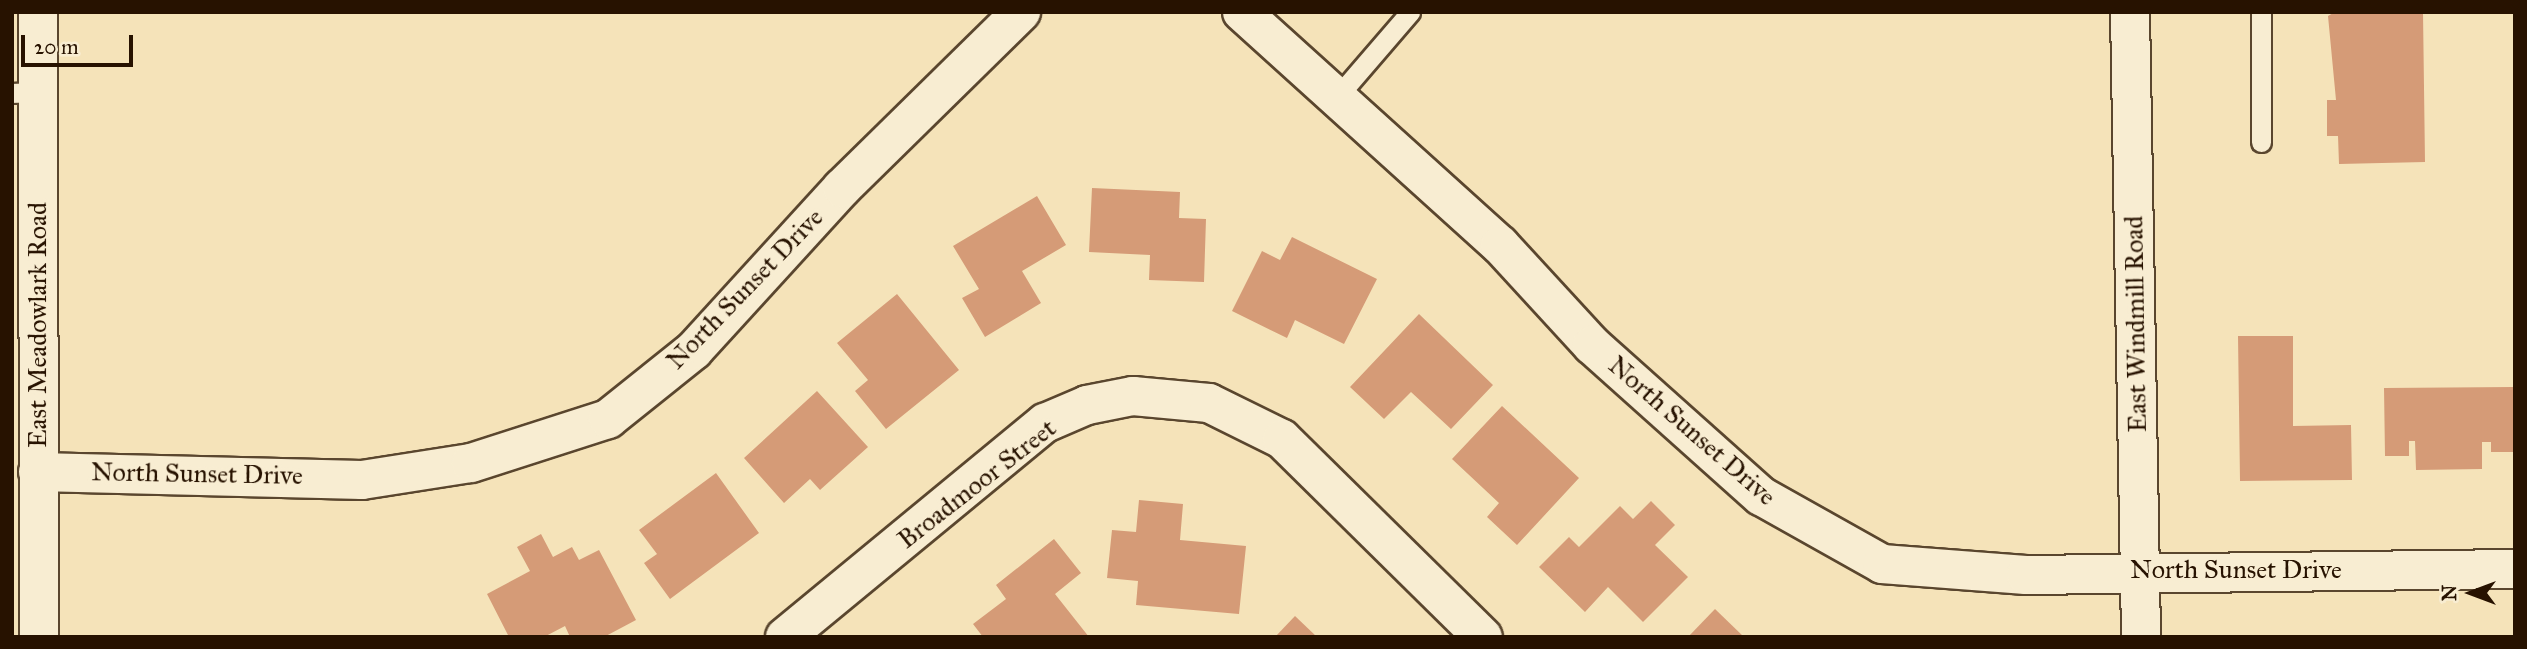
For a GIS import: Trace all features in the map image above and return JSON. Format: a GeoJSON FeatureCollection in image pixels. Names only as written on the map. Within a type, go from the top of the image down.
{"type":"FeatureCollection","features":[{"type":"Feature","properties":{"kind":"street","name":"East Meadowlark Road"},"geometry":{"type":"LineString","coordinates":[[38,12],[25,92],[38,472],[39,637]]}},
{"type":"Feature","properties":{"kind":"street","name":"North Sunset Drive"},"geometry":{"type":"LineString","coordinates":[[38,472],[362,480],[471,463],[608,419],[694,350],[842,188],[1021,12]]}},
{"type":"Feature","properties":{"kind":"street","name":"North Sunset Drive"},"geometry":{"type":"LineString","coordinates":[[1242,12],[1500,245],[1592,345],[1761,496],[1882,564],[2026,575],[2140,570],[2515,569]]}},
{"type":"Feature","properties":{"kind":"street","name":"East Windmill Road"},"geometry":{"type":"LineString","coordinates":[[2130,12],[2141,637]]}},
{"type":"Feature","properties":{"kind":"street","name":"Broadmoor Street"},"geometry":{"type":"LineString","coordinates":[[785,637],[1045,424],[1087,405],[1133,396],[1209,403],[1282,439],[1483,637]]}},
{"type":"Feature","properties":{"kind":"lane"},"geometry":{"type":"LineString","coordinates":[[1337,97],[1410,12]]}},
{"type":"Feature","properties":{"kind":"lane"},"geometry":{"type":"LineString","coordinates":[[2261,12],[2261,142]]}},
{"type":"Feature","properties":{"kind":"building"},"geometry":{"type":"Polygon","coordinates":[[[2335,12],[2423,12],[2425,162],[2339,164],[2338,136],[2327,136],[2327,100],[2336,100],[2328,16],[2335,12]]]}},
{"type":"Feature","properties":{"kind":"building"},"geometry":{"type":"Polygon","coordinates":[[[1092,188],[1180,192],[1179,218],[1206,219],[1204,282],[1149,280],[1150,255],[1089,252],[1092,188]]]}},
{"type":"Feature","properties":{"kind":"building"},"geometry":{"type":"Polygon","coordinates":[[[1037,196],[1066,245],[1022,271],[1041,303],[985,337],[962,298],[979,289],[953,246],[1037,196]]]}},
{"type":"Feature","properties":{"kind":"building"},"geometry":{"type":"Polygon","coordinates":[[[1292,237],[1377,279],[1344,344],[1295,320],[1287,338],[1232,311],[1262,251],[1280,260],[1292,237]]]}},
{"type":"Feature","properties":{"kind":"building"},"geometry":{"type":"Polygon","coordinates":[[[897,294],[959,370],[886,429],[855,391],[868,380],[837,343],[897,294]]]}},
{"type":"Feature","properties":{"kind":"building"},"geometry":{"type":"Polygon","coordinates":[[[1419,314],[1493,385],[1451,429],[1411,392],[1384,419],[1350,387],[1419,314]]]}},
{"type":"Feature","properties":{"kind":"building"},"geometry":{"type":"Polygon","coordinates":[[[2238,336],[2293,336],[2293,426],[2351,425],[2352,480],[2240,481],[2238,336]]]}},
{"type":"Feature","properties":{"kind":"building"},"geometry":{"type":"Polygon","coordinates":[[[2513,387],[2513,452],[2491,452],[2491,442],[2482,442],[2482,469],[2416,470],[2415,441],[2409,441],[2409,456],[2385,456],[2384,388],[2513,387]]]}},
{"type":"Feature","properties":{"kind":"building"},"geometry":{"type":"Polygon","coordinates":[[[817,391],[868,447],[820,490],[810,479],[784,503],[744,458],[817,391]]]}},
{"type":"Feature","properties":{"kind":"building"},"geometry":{"type":"Polygon","coordinates":[[[1502,406],[1579,478],[1517,545],[1487,517],[1499,503],[1452,459],[1502,406]]]}},
{"type":"Feature","properties":{"kind":"building"},"geometry":{"type":"Polygon","coordinates":[[[716,473],[759,533],[670,599],[644,563],[657,554],[639,530],[716,473]]]}},
{"type":"Feature","properties":{"kind":"building"},"geometry":{"type":"Polygon","coordinates":[[[1139,500],[1183,504],[1180,540],[1246,546],[1239,614],[1136,605],[1138,581],[1107,578],[1112,530],[1136,532],[1139,500]]]}},
{"type":"Feature","properties":{"kind":"building"},"geometry":{"type":"Polygon","coordinates":[[[1651,501],[1675,525],[1655,545],[1688,577],[1643,622],[1608,587],[1585,612],[1539,567],[1569,537],[1579,547],[1620,506],[1633,519],[1651,501]]]}},
{"type":"Feature","properties":{"kind":"building"},"geometry":{"type":"Polygon","coordinates":[[[541,534],[553,557],[572,547],[579,560],[599,550],[636,620],[604,637],[570,637],[565,626],[544,637],[509,637],[487,594],[530,571],[517,547],[541,534]]]}},
{"type":"Feature","properties":{"kind":"building"},"geometry":{"type":"Polygon","coordinates":[[[1054,539],[1081,573],[1055,594],[1089,637],[983,637],[973,624],[1006,599],[996,585],[1054,539]]]}},
{"type":"Feature","properties":{"kind":"building"},"geometry":{"type":"Polygon","coordinates":[[[1715,609],[1744,637],[1688,637],[1715,609]]]}},
{"type":"Feature","properties":{"kind":"building"},"geometry":{"type":"Polygon","coordinates":[[[1295,616],[1317,637],[1275,637],[1295,616]]]}}]}
